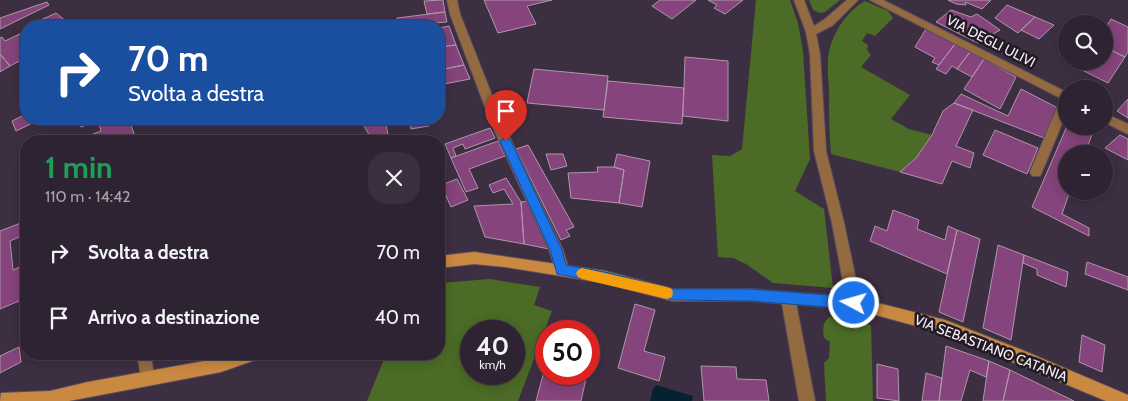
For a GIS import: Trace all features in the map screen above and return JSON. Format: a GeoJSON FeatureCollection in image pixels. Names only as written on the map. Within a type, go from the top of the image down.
{"type":"FeatureCollection","features":[{"type":"Feature","properties":{"kind":"main road","name":"VIA SEBASTIANO CATANIA"},"geometry":{"type":"LineString","coordinates":[[445,261],[474,258],[562,270],[605,277],[673,295],[750,295],[854,303],[945,327],[1017,355],[1124,401]]}},
{"type":"Feature","properties":{"kind":"main road"},"geometry":{"type":"LineString","coordinates":[[1,401],[49,400],[88,389],[221,365],[236,360]]}},
{"type":"Feature","properties":{"kind":"street"},"geometry":{"type":"LineString","coordinates":[[452,0],[455,14],[497,123],[556,250],[562,270]]}},
{"type":"Feature","properties":{"kind":"street"},"geometry":{"type":"LineString","coordinates":[[799,0],[811,32],[815,54],[820,151],[838,223],[854,303]]}},
{"type":"Feature","properties":{"kind":"street"},"geometry":{"type":"LineString","coordinates":[[811,32],[829,22],[852,0]]}},
{"type":"Feature","properties":{"kind":"street","name":"VIA DEGLI ULIVI"},"geometry":{"type":"LineString","coordinates":[[875,0],[1058,95]]}},
{"type":"Feature","properties":{"kind":"street"},"geometry":{"type":"LineString","coordinates":[[1036,172],[1058,118]]}},
{"type":"Feature","properties":{"kind":"street"},"geometry":{"type":"LineString","coordinates":[[1113,121],[1128,129]]}},
{"type":"Feature","properties":{"kind":"street"},"geometry":{"type":"LineString","coordinates":[[788,298],[807,401]]}},
{"type":"Feature","properties":{"kind":"street"},"geometry":{"type":"LineString","coordinates":[[145,360],[147,378]]}},
{"type":"Feature","properties":{"kind":"green space"},"geometry":{"type":"Polygon","coordinates":[[[756,0],[790,0],[798,23],[803,51],[810,159],[795,191],[824,209],[833,288],[773,283],[746,264],[733,258],[718,257],[712,155],[730,156],[742,149],[756,0]]]}},
{"type":"Feature","properties":{"kind":"green space"},"geometry":{"type":"Polygon","coordinates":[[[809,0],[840,0],[825,12],[820,13],[813,10],[809,0]]]}},
{"type":"Feature","properties":{"kind":"green space"},"geometry":{"type":"Polygon","coordinates":[[[865,1],[888,11],[893,18],[875,36],[867,33],[862,41],[868,45],[867,50],[871,55],[861,67],[910,95],[891,119],[909,129],[932,135],[916,158],[900,172],[831,154],[828,70],[831,44],[834,35],[845,19],[865,1]]]}},
{"type":"Feature","properties":{"kind":"green space"},"geometry":{"type":"Polygon","coordinates":[[[490,279],[540,287],[534,305],[552,311],[549,320],[535,320],[535,356],[525,382],[525,320],[460,320],[460,385],[524,385],[518,401],[367,401],[384,360],[445,360],[445,283],[490,279]]]}},
{"type":"Feature","properties":{"kind":"green space"},"geometry":{"type":"Polygon","coordinates":[[[829,317],[871,325],[873,401],[826,401],[824,363],[829,358],[830,342],[824,338],[823,329],[829,317]]]}},
{"type":"Feature","properties":{"kind":"water"},"geometry":{"type":"Polygon","coordinates":[[[656,385],[693,396],[692,401],[650,401],[656,385]]]}},
{"type":"Feature","properties":{"kind":"building"},"geometry":{"type":"Polygon","coordinates":[[[443,0],[445,12],[427,14],[424,1],[443,0]]]}},
{"type":"Feature","properties":{"kind":"building"},"geometry":{"type":"Polygon","coordinates":[[[484,0],[552,0],[527,6],[536,24],[498,33],[484,0]]]}},
{"type":"Feature","properties":{"kind":"building"},"geometry":{"type":"Polygon","coordinates":[[[660,0],[696,0],[672,19],[652,6],[660,0]]]}},
{"type":"Feature","properties":{"kind":"building"},"geometry":{"type":"Polygon","coordinates":[[[708,0],[743,0],[725,14],[714,8],[717,5],[708,0]]]}},
{"type":"Feature","properties":{"kind":"building"},"geometry":{"type":"Polygon","coordinates":[[[948,0],[991,0],[982,9],[965,2],[966,5],[956,4],[948,0]]]}},
{"type":"Feature","properties":{"kind":"building"},"geometry":{"type":"Polygon","coordinates":[[[47,2],[49,5],[0,29],[0,18],[47,2]]]}},
{"type":"Feature","properties":{"kind":"building"},"geometry":{"type":"Polygon","coordinates":[[[1007,5],[1035,17],[1018,33],[995,18],[1007,5]]]}},
{"type":"Feature","properties":{"kind":"building"},"geometry":{"type":"Polygon","coordinates":[[[951,10],[971,17],[977,14],[1000,30],[978,43],[936,22],[951,10]]]}},
{"type":"Feature","properties":{"kind":"building"},"geometry":{"type":"Polygon","coordinates":[[[445,12],[447,22],[445,22],[445,20],[397,20],[397,18],[445,12]]]}},
{"type":"Feature","properties":{"kind":"building"},"geometry":{"type":"Polygon","coordinates":[[[56,13],[65,20],[41,20],[56,13]]]}},
{"type":"Feature","properties":{"kind":"building"},"geometry":{"type":"Polygon","coordinates":[[[1035,17],[1054,25],[1039,39],[1021,30],[1035,17]]]}},
{"type":"Feature","properties":{"kind":"building"},"geometry":{"type":"Polygon","coordinates":[[[1113,20],[1128,27],[1128,52],[1125,57],[1113,51],[1113,20]]]}},
{"type":"Feature","properties":{"kind":"building"},"geometry":{"type":"Polygon","coordinates":[[[449,26],[456,45],[445,46],[445,27],[449,26]]]}},
{"type":"Feature","properties":{"kind":"building"},"geometry":{"type":"Polygon","coordinates":[[[926,29],[955,44],[939,65],[932,62],[935,58],[915,47],[926,29]]]}},
{"type":"Feature","properties":{"kind":"building"},"geometry":{"type":"Polygon","coordinates":[[[20,34],[20,61],[10,66],[0,54],[0,38],[2,37],[5,41],[20,34]]]}},
{"type":"Feature","properties":{"kind":"building"},"geometry":{"type":"Polygon","coordinates":[[[955,44],[970,52],[957,69],[952,66],[946,74],[936,69],[955,44]]]}},
{"type":"Feature","properties":{"kind":"building"},"geometry":{"type":"Polygon","coordinates":[[[456,45],[464,65],[445,69],[445,46],[456,45]]]}},
{"type":"Feature","properties":{"kind":"building"},"geometry":{"type":"Polygon","coordinates":[[[1113,51],[1125,57],[1110,80],[1102,80],[1082,70],[1113,70],[1113,51]]]}},
{"type":"Feature","properties":{"kind":"building"},"geometry":{"type":"Polygon","coordinates":[[[970,52],[984,59],[972,77],[957,69],[970,52]]]}},
{"type":"Feature","properties":{"kind":"building"},"geometry":{"type":"Polygon","coordinates":[[[0,54],[10,66],[0,72],[0,54]]]}},
{"type":"Feature","properties":{"kind":"building"},"geometry":{"type":"Polygon","coordinates":[[[685,57],[728,61],[728,121],[683,116],[685,57]]]}},
{"type":"Feature","properties":{"kind":"building"},"geometry":{"type":"Polygon","coordinates":[[[984,59],[1016,77],[1000,109],[964,89],[984,59]]]}},
{"type":"Feature","properties":{"kind":"building"},"geometry":{"type":"Polygon","coordinates":[[[464,65],[470,79],[445,84],[445,69],[464,65]]]}},
{"type":"Feature","properties":{"kind":"building"},"geometry":{"type":"Polygon","coordinates":[[[534,69],[608,76],[604,110],[527,103],[534,69]]]}},
{"type":"Feature","properties":{"kind":"building"},"geometry":{"type":"Polygon","coordinates":[[[608,81],[684,88],[682,124],[603,117],[608,81]]]}},
{"type":"Feature","properties":{"kind":"building"},"geometry":{"type":"Polygon","coordinates":[[[1021,89],[1058,108],[1044,138],[954,103],[961,94],[1008,116],[1021,89]]]}},
{"type":"Feature","properties":{"kind":"building"},"geometry":{"type":"Polygon","coordinates":[[[1128,99],[1128,118],[1117,111],[1128,99]]]}},
{"type":"Feature","properties":{"kind":"building"},"geometry":{"type":"Polygon","coordinates":[[[954,103],[973,110],[956,146],[974,153],[970,168],[952,161],[942,184],[900,172],[916,158],[932,135],[943,111],[954,103]]]}},
{"type":"Feature","properties":{"kind":"building"},"geometry":{"type":"Polygon","coordinates":[[[20,117],[20,125],[28,125],[16,131],[12,121],[20,117]]]}},
{"type":"Feature","properties":{"kind":"building"},"geometry":{"type":"Polygon","coordinates":[[[99,125],[131,125],[134,134],[93,135],[101,131],[99,125]]]}},
{"type":"Feature","properties":{"kind":"building"},"geometry":{"type":"Polygon","coordinates":[[[363,125],[386,125],[388,135],[369,135],[363,125]]]}},
{"type":"Feature","properties":{"kind":"building"},"geometry":{"type":"Polygon","coordinates":[[[410,125],[429,126],[411,129],[410,125]]]}},
{"type":"Feature","properties":{"kind":"building"},"geometry":{"type":"Polygon","coordinates":[[[490,128],[495,138],[465,149],[463,144],[453,148],[456,156],[451,158],[445,144],[490,128]]]}},
{"type":"Feature","properties":{"kind":"building"},"geometry":{"type":"Polygon","coordinates":[[[995,130],[1038,148],[1027,174],[983,155],[995,130]]]}},
{"type":"Feature","properties":{"kind":"building"},"geometry":{"type":"Polygon","coordinates":[[[1063,135],[1092,135],[1088,145],[1059,145],[1063,135]]]}},
{"type":"Feature","properties":{"kind":"building"},"geometry":{"type":"Polygon","coordinates":[[[1120,135],[1128,139],[1128,160],[1113,152],[1113,145],[1108,145],[1120,135]]]}},
{"type":"Feature","properties":{"kind":"building"},"geometry":{"type":"Polygon","coordinates":[[[498,141],[505,156],[469,169],[478,188],[466,192],[451,158],[498,141]]]}},
{"type":"Feature","properties":{"kind":"building"},"geometry":{"type":"Polygon","coordinates":[[[528,145],[574,227],[566,230],[570,236],[561,240],[516,149],[528,145]]]}},
{"type":"Feature","properties":{"kind":"building"},"geometry":{"type":"Polygon","coordinates":[[[1058,147],[1058,200],[1067,200],[1062,214],[1089,228],[1089,236],[1032,207],[1058,147]]]}},
{"type":"Feature","properties":{"kind":"building"},"geometry":{"type":"Polygon","coordinates":[[[546,154],[563,154],[567,166],[551,170],[546,154]]]}},
{"type":"Feature","properties":{"kind":"building"},"geometry":{"type":"Polygon","coordinates":[[[617,154],[650,161],[642,207],[619,203],[624,170],[614,167],[617,154]]]}},
{"type":"Feature","properties":{"kind":"building"},"geometry":{"type":"Polygon","coordinates":[[[597,167],[614,167],[624,170],[619,203],[571,198],[568,173],[598,172],[597,167]]]}},
{"type":"Feature","properties":{"kind":"building"},"geometry":{"type":"Polygon","coordinates":[[[506,178],[521,202],[524,244],[485,237],[474,206],[513,204],[504,189],[493,193],[489,185],[506,178]]]}},
{"type":"Feature","properties":{"kind":"building"},"geometry":{"type":"Polygon","coordinates":[[[457,179],[468,200],[451,207],[445,194],[445,184],[457,179]]]}},
{"type":"Feature","properties":{"kind":"building"},"geometry":{"type":"Polygon","coordinates":[[[528,201],[549,249],[524,244],[521,202],[528,201]]]}},
{"type":"Feature","properties":{"kind":"building"},"geometry":{"type":"Polygon","coordinates":[[[893,210],[919,220],[917,229],[945,240],[948,226],[957,230],[947,274],[870,241],[875,226],[887,231],[893,210]]]}},
{"type":"Feature","properties":{"kind":"building"},"geometry":{"type":"Polygon","coordinates":[[[20,223],[20,237],[10,241],[13,270],[20,267],[20,301],[0,309],[0,231],[20,223]]]}},
{"type":"Feature","properties":{"kind":"building"},"geometry":{"type":"Polygon","coordinates":[[[957,230],[980,239],[963,322],[939,312],[957,230]]]}},
{"type":"Feature","properties":{"kind":"building"},"geometry":{"type":"Polygon","coordinates":[[[998,245],[1024,255],[1011,340],[983,328],[998,245]]]}},
{"type":"Feature","properties":{"kind":"building"},"geometry":{"type":"Polygon","coordinates":[[[1024,255],[1068,272],[1066,287],[1037,275],[1037,269],[1023,263],[1024,255]]]}},
{"type":"Feature","properties":{"kind":"building"},"geometry":{"type":"Polygon","coordinates":[[[1087,262],[1128,277],[1128,290],[1085,274],[1087,262]]]}},
{"type":"Feature","properties":{"kind":"building"},"geometry":{"type":"Polygon","coordinates":[[[635,304],[655,310],[644,351],[665,357],[659,381],[618,368],[635,304]]]}},
{"type":"Feature","properties":{"kind":"building"},"geometry":{"type":"Polygon","coordinates":[[[1082,335],[1105,345],[1102,372],[1079,362],[1082,335]]]}},
{"type":"Feature","properties":{"kind":"building"},"geometry":{"type":"Polygon","coordinates":[[[946,346],[989,361],[986,377],[970,370],[961,401],[939,401],[946,346]]]}},
{"type":"Feature","properties":{"kind":"building"},"geometry":{"type":"Polygon","coordinates":[[[19,347],[21,362],[0,373],[0,356],[19,347]]]}},
{"type":"Feature","properties":{"kind":"building"},"geometry":{"type":"Polygon","coordinates":[[[989,361],[1010,370],[1003,401],[983,401],[989,361]]]}},
{"type":"Feature","properties":{"kind":"building"},"geometry":{"type":"Polygon","coordinates":[[[877,364],[898,369],[899,401],[877,398],[877,364]]]}},
{"type":"Feature","properties":{"kind":"building"},"geometry":{"type":"Polygon","coordinates":[[[701,366],[736,367],[737,379],[766,380],[769,401],[704,401],[701,366]]]}},
{"type":"Feature","properties":{"kind":"building"},"geometry":{"type":"Polygon","coordinates":[[[1010,370],[1074,401],[1003,401],[1010,370]]]}},
{"type":"Feature","properties":{"kind":"building"},"geometry":{"type":"Polygon","coordinates":[[[926,373],[942,378],[939,401],[922,401],[926,373]]]}},
{"type":"Feature","properties":{"kind":"building"},"geometry":{"type":"Polygon","coordinates":[[[540,385],[585,385],[581,401],[536,401],[540,385]]]}},
{"type":"Feature","properties":{"kind":"slow traffic"},"geometry":{"type":"LineString","coordinates":[[582,273],[667,293]]}},
{"type":"Feature","properties":{"kind":"route"},"geometry":{"type":"LineString","coordinates":[[506,141],[556,250],[562,270],[605,277],[673,295],[750,295],[854,303]]}}]}
